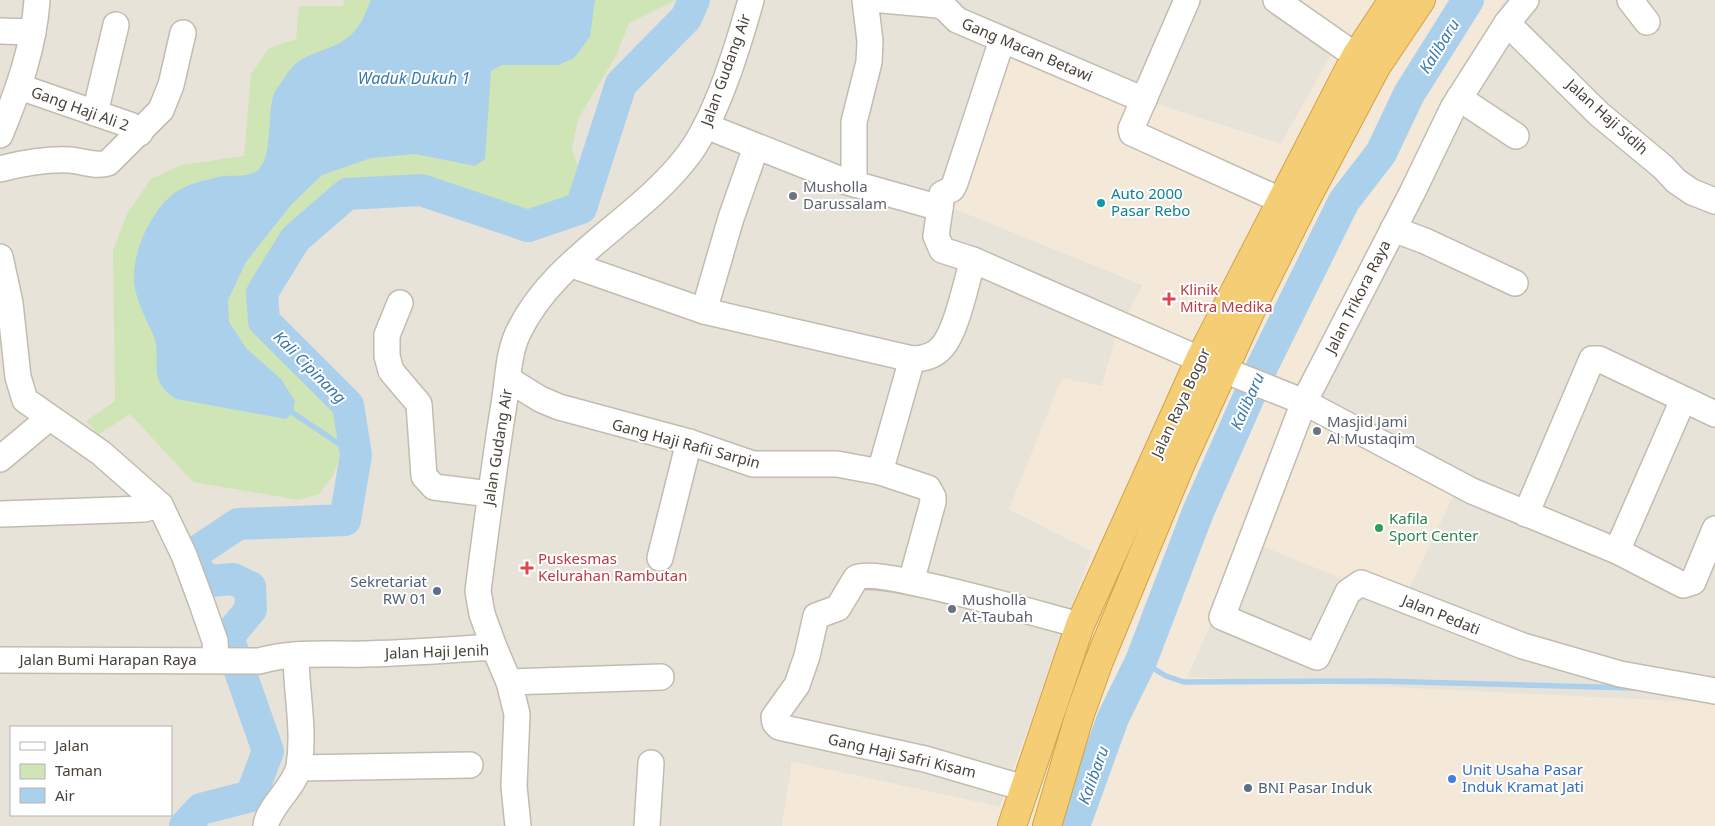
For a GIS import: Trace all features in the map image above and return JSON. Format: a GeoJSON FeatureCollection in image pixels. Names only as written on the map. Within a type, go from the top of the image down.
{"type":"FeatureCollection","features":[{"type":"Feature","properties":{"kind":"highway","name":"Jalan Raya Bogor"},"geometry":{"type":"LineString","coordinates":[[1047,826],[1080,714],[1099,661],[1220,368],[1280,200],[1356,56],[1408,2]]}},
{"type":"Feature","properties":{"kind":"highway","name":"Jalan Raya Bogor"},"geometry":{"type":"LineString","coordinates":[[1012,826],[1080,625],[1220,368],[1408,2]]}},
{"type":"Feature","properties":{"kind":"street"},"geometry":{"type":"LineString","coordinates":[[0,135],[20,87],[33,32],[37,0]]}},
{"type":"Feature","properties":{"kind":"street","name":"Jalan Gudang Air"},"geometry":{"type":"LineString","coordinates":[[494,647],[482,614],[478,591],[490,494],[508,379],[518,334],[547,290],[666,180],[689,154],[706,126],[751,0]]}},
{"type":"Feature","properties":{"kind":"street"},"geometry":{"type":"LineString","coordinates":[[854,184],[854,122],[869,62],[870,41],[865,0]]}},
{"type":"Feature","properties":{"kind":"street","name":"Gang Macan Betawi"},"geometry":{"type":"LineString","coordinates":[[882,0],[945,8],[957,20],[1144,100]]}},
{"type":"Feature","properties":{"kind":"street"},"geometry":{"type":"LineString","coordinates":[[1187,0],[1131,129],[1132,133],[1280,200]]}},
{"type":"Feature","properties":{"kind":"street"},"geometry":{"type":"LineString","coordinates":[[1276,0],[1356,56]]}},
{"type":"Feature","properties":{"kind":"street","name":"Jalan Trikora Raya"},"geometry":{"type":"LineString","coordinates":[[1223,611],[1295,399],[1394,229],[1459,98],[1507,23],[1526,0]]}},
{"type":"Feature","properties":{"kind":"street"},"geometry":{"type":"LineString","coordinates":[[1630,0],[1647,22]]}},
{"type":"Feature","properties":{"kind":"street","name":"Jalan Haji Sidih"},"geometry":{"type":"LineString","coordinates":[[1507,23],[1599,114],[1663,167],[1676,181],[1692,192],[1715,201]]}},
{"type":"Feature","properties":{"kind":"street"},"geometry":{"type":"LineString","coordinates":[[94,113],[116,25]]}},
{"type":"Feature","properties":{"kind":"street"},"geometry":{"type":"LineString","coordinates":[[0,31],[33,32]]}},
{"type":"Feature","properties":{"kind":"street"},"geometry":{"type":"LineString","coordinates":[[0,169],[33,162],[50,161],[106,164],[161,110],[171,85],[183,33]]}},
{"type":"Feature","properties":{"kind":"street"},"geometry":{"type":"LineString","coordinates":[[1002,40],[955,183],[952,189],[942,194],[936,236],[938,245],[942,250],[973,260],[1295,399],[1472,491],[1617,551],[1683,585],[1689,585],[1693,582],[1715,529]]}},
{"type":"Feature","properties":{"kind":"street","name":"Gang Haji Ali 2"},"geometry":{"type":"LineString","coordinates":[[20,87],[130,125],[140,132]]}},
{"type":"Feature","properties":{"kind":"street"},"geometry":{"type":"LineString","coordinates":[[1459,98],[1516,136]]}},
{"type":"Feature","properties":{"kind":"street"},"geometry":{"type":"LineString","coordinates":[[706,126],[854,184],[940,208]]}},
{"type":"Feature","properties":{"kind":"street"},"geometry":{"type":"LineString","coordinates":[[704,310],[731,218],[756,147]]}},
{"type":"Feature","properties":{"kind":"street"},"geometry":{"type":"LineString","coordinates":[[1394,229],[1425,241],[1515,283]]}},
{"type":"Feature","properties":{"kind":"street","name":"Jalan Bumi Harapan Raya"},"geometry":{"type":"LineString","coordinates":[[0,257],[10,303],[18,377],[25,400],[101,453],[160,505],[184,555],[222,661]]}},
{"type":"Feature","properties":{"kind":"street"},"geometry":{"type":"LineString","coordinates":[[572,265],[704,310],[912,359],[933,355],[943,347],[949,335],[973,260]]}},
{"type":"Feature","properties":{"kind":"street"},"geometry":{"type":"LineString","coordinates":[[400,303],[387,335],[387,356],[391,371],[419,404],[424,476],[434,487],[490,494]]}},
{"type":"Feature","properties":{"kind":"street"},"geometry":{"type":"LineString","coordinates":[[880,472],[912,359]]}},
{"type":"Feature","properties":{"kind":"street"},"geometry":{"type":"LineString","coordinates":[[1526,514],[1592,359],[1598,359],[1715,414]]}},
{"type":"Feature","properties":{"kind":"street","name":"Gang Haji Rafii Sarpin"},"geometry":{"type":"LineString","coordinates":[[508,379],[540,399],[559,407],[689,442],[746,462],[764,466],[837,464],[880,472],[921,485],[931,491],[933,497],[911,582]]}},
{"type":"Feature","properties":{"kind":"street"},"geometry":{"type":"LineString","coordinates":[[1617,551],[1683,400]]}},
{"type":"Feature","properties":{"kind":"street"},"geometry":{"type":"LineString","coordinates":[[0,459],[49,418]]}},
{"type":"Feature","properties":{"kind":"street"},"geometry":{"type":"LineString","coordinates":[[660,558],[689,442]]}},
{"type":"Feature","properties":{"kind":"street"},"geometry":{"type":"LineString","coordinates":[[1,514],[144,509],[160,505]]}},
{"type":"Feature","properties":{"kind":"street","name":"Gang Haji Safri Kisam"},"geometry":{"type":"LineString","coordinates":[[911,582],[870,574],[860,575],[856,578],[838,608],[818,614],[797,686],[774,717],[775,723],[778,727],[925,759],[1024,788]]}},
{"type":"Feature","properties":{"kind":"street"},"geometry":{"type":"LineString","coordinates":[[911,582],[1080,625]]}},
{"type":"Feature","properties":{"kind":"street","name":"Jalan Pedati"},"geometry":{"type":"LineString","coordinates":[[1223,611],[1223,618],[1317,657],[1348,592],[1361,583],[1523,646],[1620,674],[1715,691]]}},
{"type":"Feature","properties":{"kind":"street","name":"Jalan Haji Jenih"},"geometry":{"type":"LineString","coordinates":[[259,661],[271,657],[296,655],[402,653],[494,647],[509,682],[517,714],[514,786],[518,826]]}},
{"type":"Feature","properties":{"kind":"street"},"geometry":{"type":"LineString","coordinates":[[266,826],[266,820],[286,794],[299,768],[301,705],[296,685],[296,655]]}},
{"type":"Feature","properties":{"kind":"street","name":"Jalan Bumi Harapan Raya"},"geometry":{"type":"LineString","coordinates":[[0,660],[259,661]]}},
{"type":"Feature","properties":{"kind":"street"},"geometry":{"type":"LineString","coordinates":[[509,682],[661,677]]}},
{"type":"Feature","properties":{"kind":"street"},"geometry":{"type":"LineString","coordinates":[[647,826],[651,763]]}},
{"type":"Feature","properties":{"kind":"street"},"geometry":{"type":"LineString","coordinates":[[299,768],[470,765]]}},
{"type":"Feature","properties":{"kind":"shaded area"},"geometry":{"type":"Polygon","coordinates":[[[0,0],[1271,0],[1337,45],[1281,144],[999,54],[953,208],[1143,285],[1116,336],[1102,386],[1009,509],[1092,551],[1000,807],[792,762],[782,826],[0,826],[0,0]]]}},
{"type":"Feature","properties":{"kind":"shaded area"},"geometry":{"type":"Polygon","coordinates":[[[1271,0],[1504,0],[1391,202],[1302,396],[1461,480],[1402,603],[1247,540],[1187,677],[1715,703],[1715,826],[782,826],[792,762],[1001,807],[1092,551],[1009,509],[1062,378],[1102,386],[1116,336],[1143,285],[953,208],[999,54],[1281,144],[1337,45],[1271,0]]]}},
{"type":"Feature","properties":{"kind":"shaded area"},"geometry":{"type":"Polygon","coordinates":[[[1504,0],[1715,0],[1715,826],[1150,826],[1187,677],[1247,540],[1302,396],[1391,202],[1504,0]]]}},
{"type":"Feature","properties":{"kind":"green space"},"geometry":{"type":"Polygon","coordinates":[[[344,0],[676,0],[629,23],[617,54],[578,119],[572,150],[583,180],[579,189],[561,204],[528,211],[413,176],[391,176],[354,183],[340,188],[313,208],[280,244],[253,292],[254,324],[263,340],[333,402],[340,418],[339,460],[333,476],[319,494],[299,500],[193,482],[130,414],[98,435],[86,421],[115,401],[113,250],[128,212],[151,179],[181,165],[244,156],[251,74],[269,48],[296,39],[299,6],[343,6],[344,0]]]}},
{"type":"Feature","properties":{"kind":"water","name":"Waduk Dukuh 1"},"geometry":{"type":"Polygon","coordinates":[[[371,0],[595,0],[590,37],[574,58],[558,65],[502,65],[491,71],[485,159],[475,166],[415,154],[371,158],[322,175],[291,205],[246,262],[228,300],[229,322],[246,348],[281,379],[295,401],[293,413],[286,419],[176,399],[166,391],[157,375],[155,342],[140,306],[134,285],[137,253],[148,226],[165,202],[174,193],[185,187],[218,177],[244,175],[258,170],[266,156],[271,105],[281,82],[293,66],[307,56],[332,47],[352,34],[362,21],[371,0]]]}},
{"type":"Feature","properties":{"kind":"waterway","name":"Kali Cipinang"},"geometry":{"type":"LineString","coordinates":[[185,826],[201,809],[251,796],[268,751],[228,637],[251,609],[250,587],[233,579],[210,581],[197,571],[193,554],[238,524],[345,520],[356,455],[348,405],[264,321],[262,293],[295,239],[347,194],[421,190],[528,226],[581,208],[621,84],[686,18],[694,0]]}},
{"type":"Feature","properties":{"kind":"waterway","name":"Kalibaru"},"geometry":{"type":"LineString","coordinates":[[1074,826],[1113,718],[1141,661],[1198,512],[1262,367],[1344,201],[1381,153],[1409,94],[1468,0]]}},
{"type":"Feature","properties":{"kind":"waterway"},"geometry":{"type":"LineString","coordinates":[[293,413],[356,455]]}},
{"type":"Feature","properties":{"kind":"waterway"},"geometry":{"type":"LineString","coordinates":[[1141,661],[1166,676],[1184,682],[1378,681],[1634,688]]}},
{"type":"Feature","properties":{"kind":"place","name":"Musholla Darussalam"},"geometry":{"type":"Point","coordinates":[793,196]}},
{"type":"Feature","properties":{"kind":"place","name":"Auto 2000 Pasar Rebo"},"geometry":{"type":"Point","coordinates":[1101,203]}},
{"type":"Feature","properties":{"kind":"place","name":"Klinik Mitra Medika"},"geometry":{"type":"Point","coordinates":[1169,299]}},
{"type":"Feature","properties":{"kind":"place","name":"Masjid Jami Al Mustaqim"},"geometry":{"type":"Point","coordinates":[1317,431]}},
{"type":"Feature","properties":{"kind":"place","name":"Kafila Sport Center"},"geometry":{"type":"Point","coordinates":[1379,528]}},
{"type":"Feature","properties":{"kind":"place","name":"Puskesmas Kelurahan Rambutan"},"geometry":{"type":"Point","coordinates":[527,568]}},
{"type":"Feature","properties":{"kind":"place","name":"Sekretariat RW 01"},"geometry":{"type":"Point","coordinates":[437,591]}},
{"type":"Feature","properties":{"kind":"place","name":"Musholla At-Taubah"},"geometry":{"type":"Point","coordinates":[952,609]}},
{"type":"Feature","properties":{"kind":"place","name":"Unit Usaha Pasar Induk Kramat Jati"},"geometry":{"type":"Point","coordinates":[1452,779]}},
{"type":"Feature","properties":{"kind":"place","name":"BNI Pasar Induk"},"geometry":{"type":"Point","coordinates":[1248,788]}}]}
